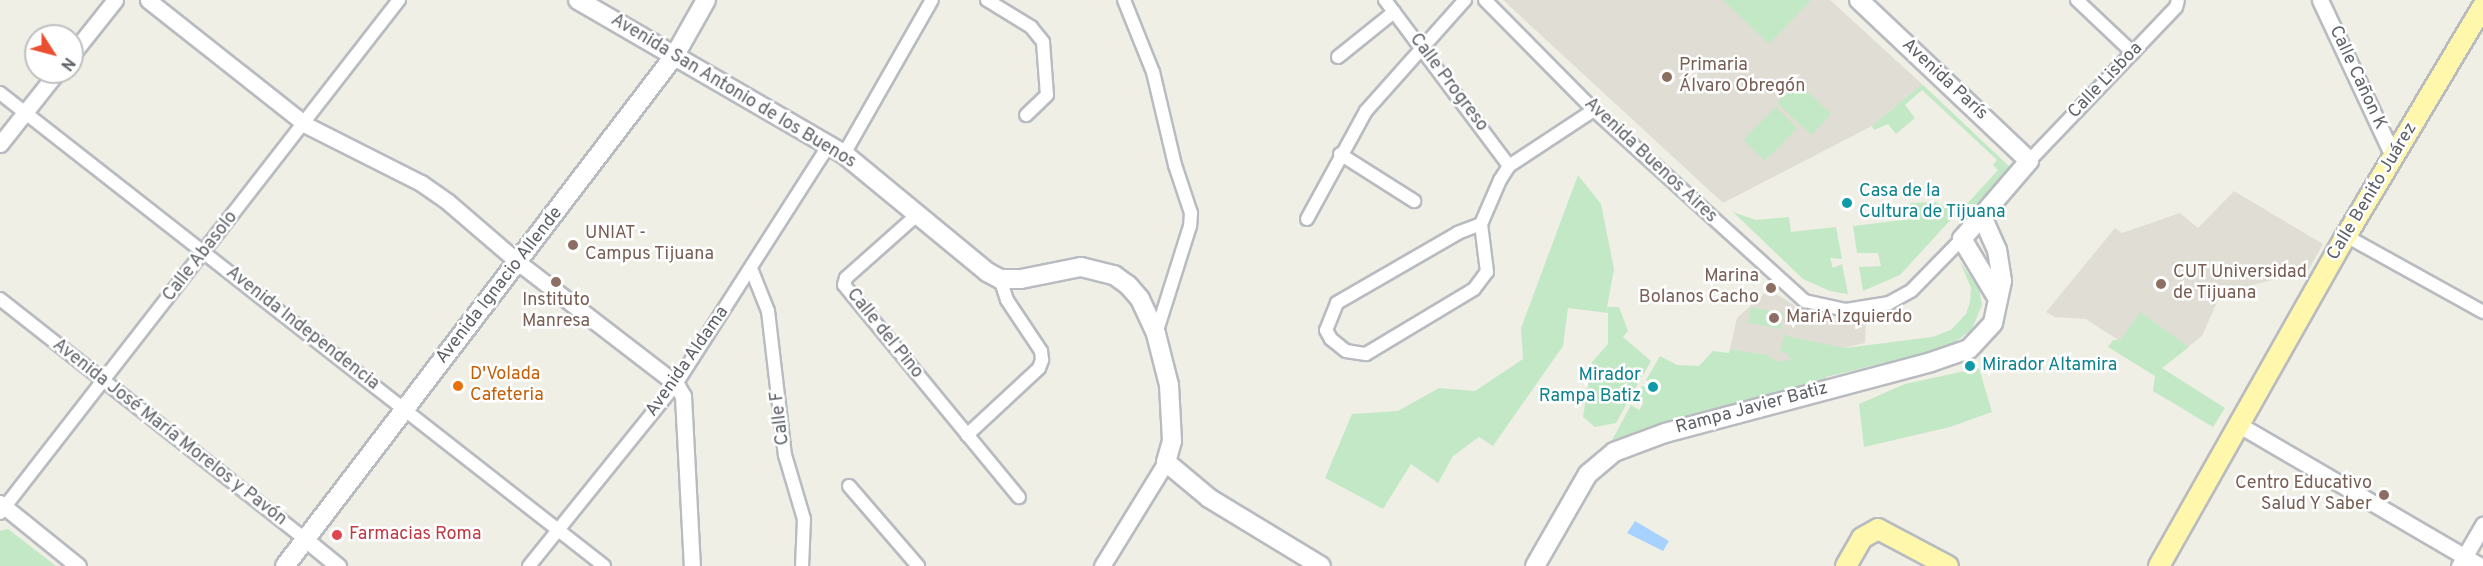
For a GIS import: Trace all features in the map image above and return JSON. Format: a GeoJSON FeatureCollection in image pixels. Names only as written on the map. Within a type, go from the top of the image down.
{"type":"FeatureCollection","features":[{"type":"Feature","properties":{"kind":"main road","name":"Avenida San Antonio de los Buenos"},"geometry":{"type":"LineString","coordinates":[[578,0],[836,149],[918,214],[975,264],[1000,279]]}},
{"type":"Feature","properties":{"kind":"main road","name":"Avenida Ignacio Allende"},"geometry":{"type":"LineString","coordinates":[[285,566],[675,55],[706,0]]}},
{"type":"Feature","properties":{"kind":"main road","name":"Avenida París"},"geometry":{"type":"LineString","coordinates":[[1859,0],[2029,161]]}},
{"type":"Feature","properties":{"kind":"main road","name":"Calle Benito Juárez"},"geometry":{"type":"LineString","coordinates":[[2159,566],[2241,426],[2346,236],[2483,6]]}},
{"type":"Feature","properties":{"kind":"main road"},"geometry":{"type":"LineString","coordinates":[[1998,299],[1962,239],[2029,161]]}},
{"type":"Feature","properties":{"kind":"main road","name":"Rampa Javier Batiz"},"geometry":{"type":"LineString","coordinates":[[1535,566],[1588,474],[1614,452],[1665,433],[1931,362],[1969,349],[1993,323],[1998,299],[2001,267],[1982,217]]}},
{"type":"Feature","properties":{"kind":"main road"},"geometry":{"type":"LineString","coordinates":[[1000,279],[1021,279],[1081,267],[1097,268],[1128,285],[1140,299],[1156,334],[1170,385],[1173,416],[1167,462],[1209,498],[1320,566]]}},
{"type":"Feature","properties":{"kind":"main road"},"geometry":{"type":"LineString","coordinates":[[1846,566],[1862,538],[1878,529],[1948,566]]}},
{"type":"Feature","properties":{"kind":"street"},"geometry":{"type":"LineString","coordinates":[[84,39],[115,0]]}},
{"type":"Feature","properties":{"kind":"street"},"geometry":{"type":"LineString","coordinates":[[148,0],[306,125],[421,183],[676,384],[683,396],[692,566]]}},
{"type":"Feature","properties":{"kind":"street","name":"Calle Abasolo"},"geometry":{"type":"LineString","coordinates":[[2,508],[306,125],[399,0]]}},
{"type":"Feature","properties":{"kind":"street","name":"Avenida Aldama"},"geometry":{"type":"LineString","coordinates":[[529,566],[676,384],[836,149],[932,0]]}},
{"type":"Feature","properties":{"kind":"street"},"geometry":{"type":"LineString","coordinates":[[987,0],[1031,27],[1043,42],[1047,95],[1026,116]]}},
{"type":"Feature","properties":{"kind":"street"},"geometry":{"type":"LineString","coordinates":[[1124,0],[1153,72],[1174,165],[1191,213],[1190,226],[1156,334]]}},
{"type":"Feature","properties":{"kind":"street","name":"Calle Progreso"},"geometry":{"type":"LineString","coordinates":[[1385,0],[1509,166]]}},
{"type":"Feature","properties":{"kind":"street"},"geometry":{"type":"LineString","coordinates":[[1307,219],[1340,154],[1366,111],[1420,46],[1465,0]]}},
{"type":"Feature","properties":{"kind":"street","name":"Avenida Buenos Aires"},"geometry":{"type":"LineString","coordinates":[[1485,0],[1593,110],[1789,289],[1826,308],[1863,310],[1889,303],[1912,290],[1962,239]]}},
{"type":"Feature","properties":{"kind":"street"},"geometry":{"type":"LineString","coordinates":[[2077,0],[2133,53]]}},
{"type":"Feature","properties":{"kind":"street","name":"Calle Lisboa"},"geometry":{"type":"LineString","coordinates":[[2029,161],[2176,7],[2178,0]]}},
{"type":"Feature","properties":{"kind":"street","name":"Calle Cañon K"},"geometry":{"type":"LineString","coordinates":[[2320,0],[2393,156]]}},
{"type":"Feature","properties":{"kind":"street"},"geometry":{"type":"LineString","coordinates":[[1338,57],[1394,12]]}},
{"type":"Feature","properties":{"kind":"street"},"geometry":{"type":"LineString","coordinates":[[0,144],[47,84]]}},
{"type":"Feature","properties":{"kind":"street","name":"Avenida Independencia"},"geometry":{"type":"LineString","coordinates":[[0,93],[604,566]]}},
{"type":"Feature","properties":{"kind":"street"},"geometry":{"type":"LineString","coordinates":[[1481,224],[1458,233],[1337,303],[1326,330],[1331,339],[1346,351],[1366,354],[1474,289],[1487,272],[1481,224],[1509,166],[1593,110]]}},
{"type":"Feature","properties":{"kind":"street"},"geometry":{"type":"LineString","coordinates":[[1340,154],[1414,201]]}},
{"type":"Feature","properties":{"kind":"street","name":"Calle del Pino"},"geometry":{"type":"LineString","coordinates":[[918,214],[846,278],[844,285],[967,435]]}},
{"type":"Feature","properties":{"kind":"street"},"geometry":{"type":"LineString","coordinates":[[2346,236],[2483,312]]}},
{"type":"Feature","properties":{"kind":"street","name":"Calle F"},"geometry":{"type":"LineString","coordinates":[[752,271],[768,311],[785,454],[804,519],[802,566]]}},
{"type":"Feature","properties":{"kind":"street"},"geometry":{"type":"LineString","coordinates":[[1000,279],[1007,300],[1041,351],[1042,360],[1039,368],[967,435],[1019,497]]}},
{"type":"Feature","properties":{"kind":"street","name":"Avenida José María Morelos y Pavón"},"geometry":{"type":"LineString","coordinates":[[0,299],[338,566]]}},
{"type":"Feature","properties":{"kind":"street"},"geometry":{"type":"LineString","coordinates":[[2241,426],[2462,561],[2481,566]]}},
{"type":"Feature","properties":{"kind":"street"},"geometry":{"type":"LineString","coordinates":[[1101,566],[1167,462]]}},
{"type":"Feature","properties":{"kind":"street"},"geometry":{"type":"LineString","coordinates":[[849,486],[918,566]]}},
{"type":"Feature","properties":{"kind":"street"},"geometry":{"type":"LineString","coordinates":[[2,508],[78,566]]}},
{"type":"Feature","properties":{"kind":"street"},"geometry":{"type":"LineString","coordinates":[[2462,561],[2483,525]]}},
{"type":"Feature","properties":{"kind":"shaded area"},"geometry":{"type":"Polygon","coordinates":[[[1503,0],[1830,0],[1922,84],[1872,126],[1723,203],[1503,0]]]}},
{"type":"Feature","properties":{"kind":"shaded area","name":"CUT Universidad de Tijuana"},"geometry":{"type":"Polygon","coordinates":[[[2234,191],[2323,244],[2308,271],[2221,293],[2202,336],[2161,368],[2086,319],[2055,317],[2046,312],[2115,228],[2122,233],[2180,213],[2198,228],[2234,191]]]}},
{"type":"Feature","properties":{"kind":"shaded area"},"geometry":{"type":"Polygon","coordinates":[[[1769,289],[1815,319],[1866,323],[1865,343],[1779,363],[1767,355],[1730,349],[1737,318],[1769,289]]]}},
{"type":"Feature","properties":{"kind":"green space"},"geometry":{"type":"Polygon","coordinates":[[[1723,0],[1811,0],[1769,44],[1723,0]]]}},
{"type":"Feature","properties":{"kind":"green space"},"geometry":{"type":"Polygon","coordinates":[[[1797,82],[1831,114],[1812,135],[1777,103],[1797,82]]]}},
{"type":"Feature","properties":{"kind":"green space"},"geometry":{"type":"Polygon","coordinates":[[[1922,84],[2011,168],[1970,211],[1965,206],[1998,170],[1993,165],[1997,160],[1922,90],[1905,105],[1915,118],[1896,134],[1888,124],[1874,130],[1872,126],[1922,84]]]}},
{"type":"Feature","properties":{"kind":"green space"},"geometry":{"type":"Polygon","coordinates":[[[1776,107],[1797,128],[1765,161],[1743,140],[1776,107]]]}},
{"type":"Feature","properties":{"kind":"green space"},"geometry":{"type":"Polygon","coordinates":[[[1578,175],[1601,204],[1614,269],[1607,307],[1619,307],[1628,331],[1623,337],[1651,361],[1642,377],[1637,375],[1633,381],[1638,384],[1631,397],[1622,392],[1619,399],[1627,403],[1616,423],[1595,427],[1583,417],[1592,362],[1608,344],[1608,313],[1568,308],[1563,346],[1493,446],[1479,437],[1453,456],[1438,483],[1411,464],[1383,509],[1325,478],[1352,414],[1398,411],[1439,388],[1475,391],[1523,359],[1521,328],[1578,175]]]}},
{"type":"Feature","properties":{"kind":"green space"},"geometry":{"type":"Polygon","coordinates":[[[1936,202],[1956,214],[1900,275],[1863,291],[1859,267],[1881,266],[1878,253],[1857,253],[1853,226],[1911,219],[1910,203],[1936,202]]]}},
{"type":"Feature","properties":{"kind":"green space"},"geometry":{"type":"Polygon","coordinates":[[[1733,212],[1756,220],[1789,217],[1791,232],[1836,227],[1842,259],[1830,258],[1833,268],[1842,264],[1848,294],[1830,291],[1803,279],[1733,212]]]}},
{"type":"Feature","properties":{"kind":"green space"},"geometry":{"type":"Polygon","coordinates":[[[1960,262],[1979,288],[1982,305],[1972,329],[1949,347],[1826,377],[1826,382],[1611,442],[1631,405],[1639,410],[1643,404],[1635,399],[1642,386],[1655,391],[1658,387],[1646,380],[1660,356],[1677,365],[1699,366],[1713,351],[1729,353],[1730,349],[1767,355],[1779,362],[1805,356],[1789,359],[1787,353],[1780,352],[1785,331],[1786,336],[1845,348],[1932,337],[1951,330],[1966,314],[1970,302],[1971,288],[1960,262]]]}},
{"type":"Feature","properties":{"kind":"green space"},"geometry":{"type":"Polygon","coordinates":[[[1751,307],[1783,313],[1780,329],[1748,323],[1751,307]]]}},
{"type":"Feature","properties":{"kind":"green space"},"geometry":{"type":"Polygon","coordinates":[[[2140,312],[2189,347],[2162,368],[2225,408],[2213,427],[2153,391],[2155,376],[2108,347],[2113,340],[2121,340],[2140,312]]]}},
{"type":"Feature","properties":{"kind":"green space"},"geometry":{"type":"Polygon","coordinates":[[[1979,368],[1992,412],[1950,427],[1864,447],[1859,404],[1905,384],[1979,368]]]}},
{"type":"Feature","properties":{"kind":"green space"},"geometry":{"type":"Polygon","coordinates":[[[8,529],[56,566],[0,566],[0,531],[8,529]]]}},
{"type":"Feature","properties":{"kind":"water"},"geometry":{"type":"Polygon","coordinates":[[[1635,521],[1669,541],[1663,551],[1627,533],[1635,521]]]}},
{"type":"Feature","properties":{"kind":"place","name":"Primaria Álvaro Obregón"},"geometry":{"type":"Point","coordinates":[1667,77]}},
{"type":"Feature","properties":{"kind":"place","name":"Casa de la Cultura de Tijuana"},"geometry":{"type":"Point","coordinates":[1847,203]}},
{"type":"Feature","properties":{"kind":"place","name":"UNIAT - Campus Tijuana"},"geometry":{"type":"Point","coordinates":[573,245]}},
{"type":"Feature","properties":{"kind":"place","name":"Instituto Manresa"},"geometry":{"type":"Point","coordinates":[556,282]}},
{"type":"Feature","properties":{"kind":"place","name":"CUT Universidad de Tijuana"},"geometry":{"type":"Point","coordinates":[2161,284]}},
{"type":"Feature","properties":{"kind":"place","name":"Marina Bolanos Cacho"},"geometry":{"type":"Point","coordinates":[1771,288]}},
{"type":"Feature","properties":{"kind":"place","name":"MariA Izquierdo"},"geometry":{"type":"Point","coordinates":[1774,318]}},
{"type":"Feature","properties":{"kind":"place","name":"Mirador Altamira"},"geometry":{"type":"Point","coordinates":[1970,366]}},
{"type":"Feature","properties":{"kind":"place","name":"D'Volada Cafeteria"},"geometry":{"type":"Point","coordinates":[458,386]}},
{"type":"Feature","properties":{"kind":"place","name":"Mirador Rampa Batiz"},"geometry":{"type":"Point","coordinates":[1653,387]}},
{"type":"Feature","properties":{"kind":"place","name":"Centro Educativo Salud Y Saber"},"geometry":{"type":"Point","coordinates":[2384,495]}},
{"type":"Feature","properties":{"kind":"place","name":"Farmacias Roma"},"geometry":{"type":"Point","coordinates":[337,535]}}]}
